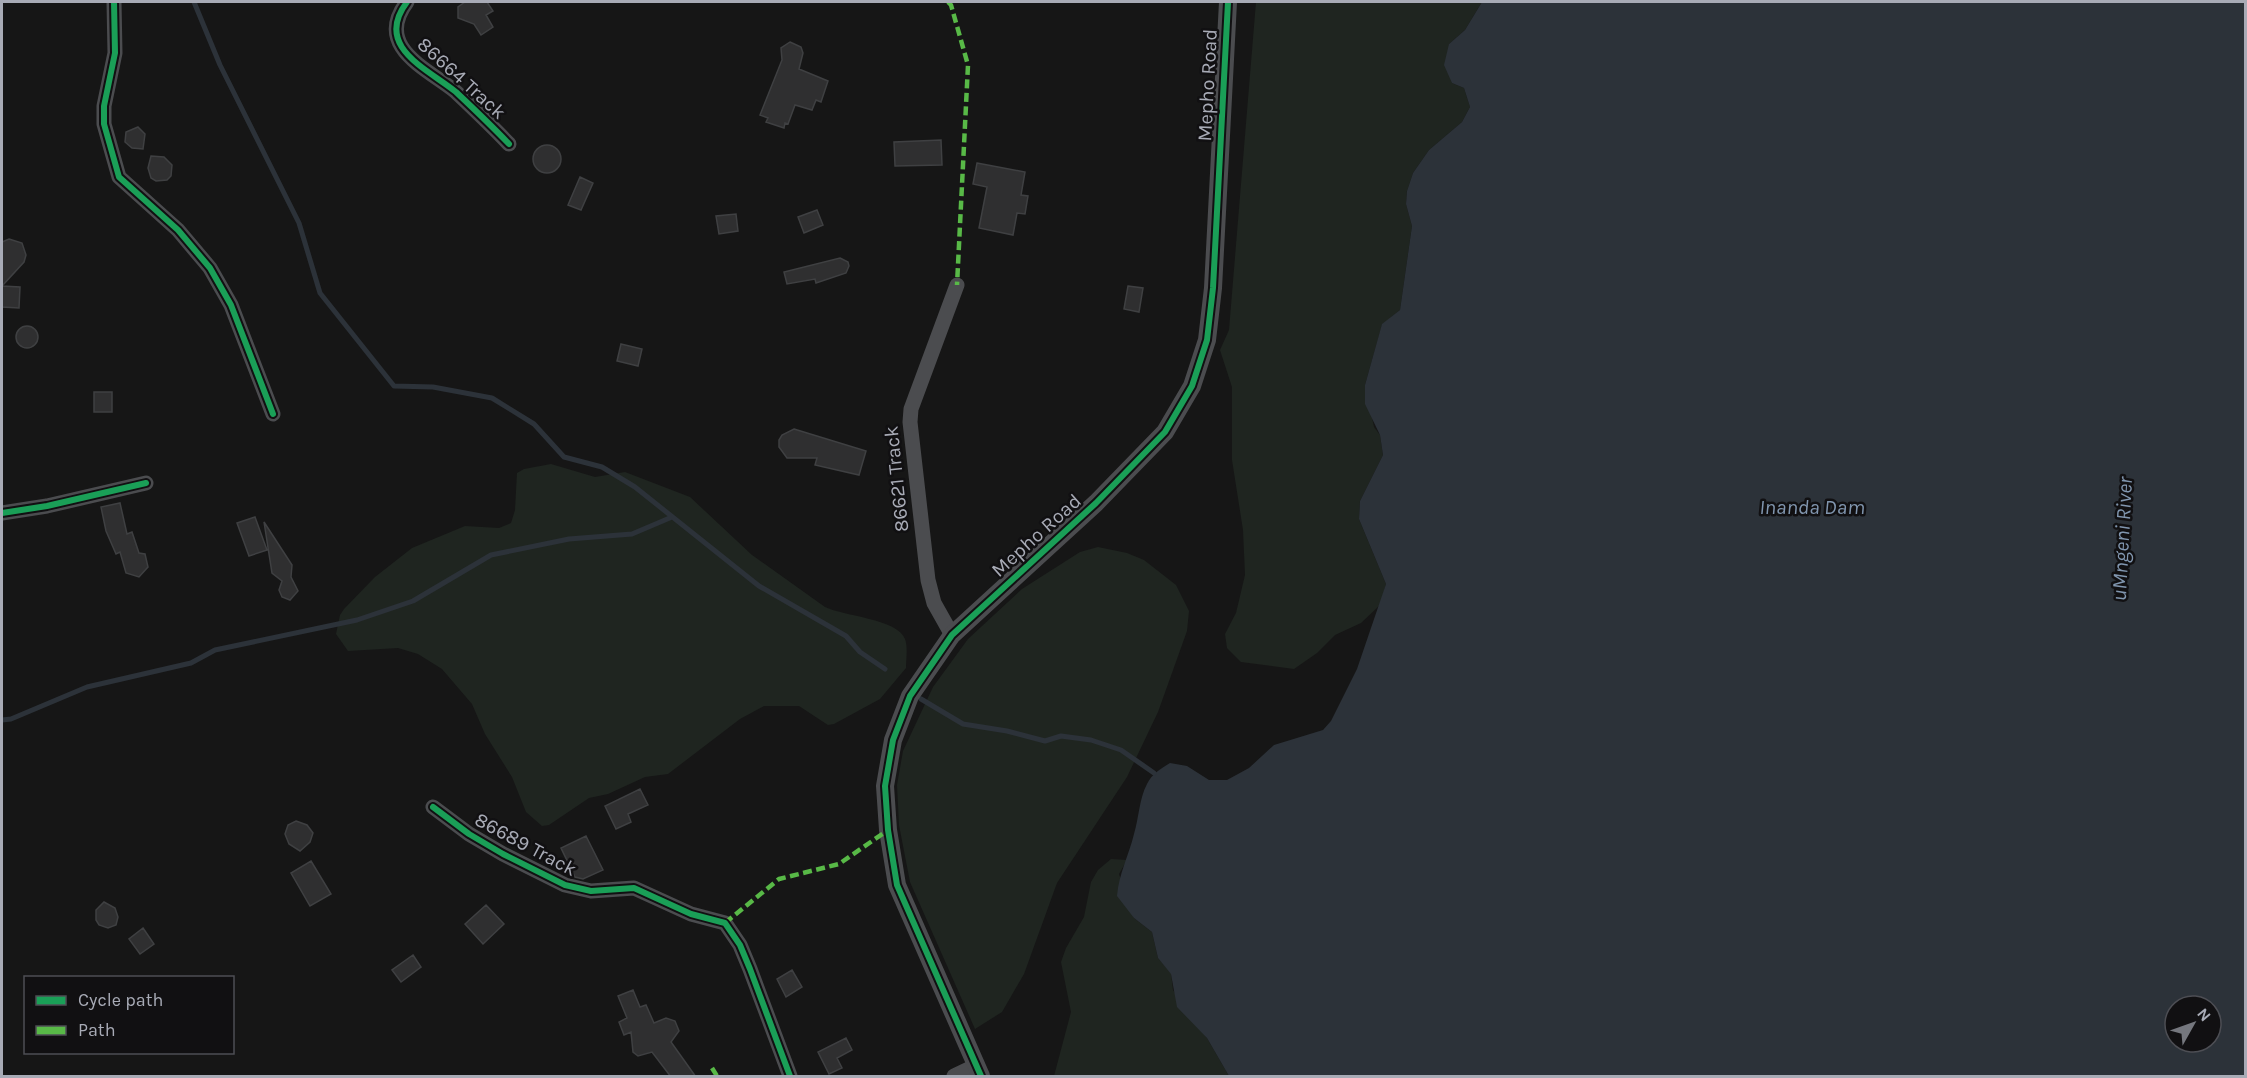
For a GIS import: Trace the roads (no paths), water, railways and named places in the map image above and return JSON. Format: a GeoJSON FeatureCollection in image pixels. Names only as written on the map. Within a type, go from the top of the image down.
{"type":"FeatureCollection","features":[{"type":"Feature","properties":{"kind":"street"},"geometry":{"type":"LineString","coordinates":[[114,2],[114,53],[104,106],[104,124],[119,177],[178,230],[210,268],[231,305],[273,414]]}},
{"type":"Feature","properties":{"kind":"street","name":"86664 Track"},"geometry":{"type":"LineString","coordinates":[[407,2],[396,22],[398,38],[407,55],[422,70],[453,90],[509,144]]}},
{"type":"Feature","properties":{"kind":"street","name":"Mepho Road"},"geometry":{"type":"LineString","coordinates":[[978,1071],[897,885],[888,830],[885,786],[893,740],[910,696],[952,635],[1096,503],[1165,432],[1191,386],[1207,340],[1213,288],[1228,2]]}},
{"type":"Feature","properties":{"kind":"street","name":"86621 Track"},"geometry":{"type":"LineString","coordinates":[[952,635],[934,603],[928,580],[910,422],[911,410],[957,285]]}},
{"type":"Feature","properties":{"kind":"street"},"geometry":{"type":"LineString","coordinates":[[2,513],[47,506],[146,483]]}},
{"type":"Feature","properties":{"kind":"street","name":"86689 Track"},"geometry":{"type":"LineString","coordinates":[[433,807],[503,854],[565,885],[591,891],[634,888],[691,914],[725,923],[740,945],[790,1077]]}},
{"type":"Feature","properties":{"kind":"street"},"geometry":{"type":"LineString","coordinates":[[954,1077],[978,1071]]}},
{"type":"Feature","properties":{"kind":"water","name":"Inanda Dam"},"geometry":{"type":"Polygon","coordinates":[[[1482,2],[2245,2],[2245,1076],[1229,1076],[1207,1038],[1177,1007],[1171,974],[1158,958],[1152,932],[1134,918],[1117,896],[1120,880],[1136,828],[1142,796],[1151,777],[1170,763],[1187,766],[1209,780],[1227,780],[1249,768],[1274,745],[1323,730],[1331,721],[1357,669],[1386,584],[1359,519],[1360,501],[1383,455],[1380,435],[1365,404],[1365,385],[1382,324],[1400,310],[1412,226],[1406,204],[1407,191],[1413,173],[1429,150],[1462,122],[1470,107],[1464,88],[1452,83],[1444,65],[1449,44],[1465,30],[1482,2]]]}},
{"type":"Feature","properties":{"kind":"waterway"},"geometry":{"type":"LineString","coordinates":[[194,2],[220,65],[299,223],[320,293],[394,386],[433,387],[492,398],[534,424],[564,457],[602,467],[635,487],[759,586],[846,636],[860,652],[885,669]]}},
{"type":"Feature","properties":{"kind":"waterway"},"geometry":{"type":"LineString","coordinates":[[2,720],[11,719],[87,687],[191,663],[215,650],[357,620],[413,601],[491,555],[569,539],[632,534],[672,517]]}},
{"type":"Feature","properties":{"kind":"waterway"},"geometry":{"type":"LineString","coordinates":[[921,699],[963,724],[1007,731],[1045,741],[1061,736],[1091,740],[1121,750],[1154,773]]}},
{"type":"Feature","properties":{"kind":"water label","name":"uMngeni River"},"geometry":{"type":"Point","coordinates":[2122,539]}}]}
